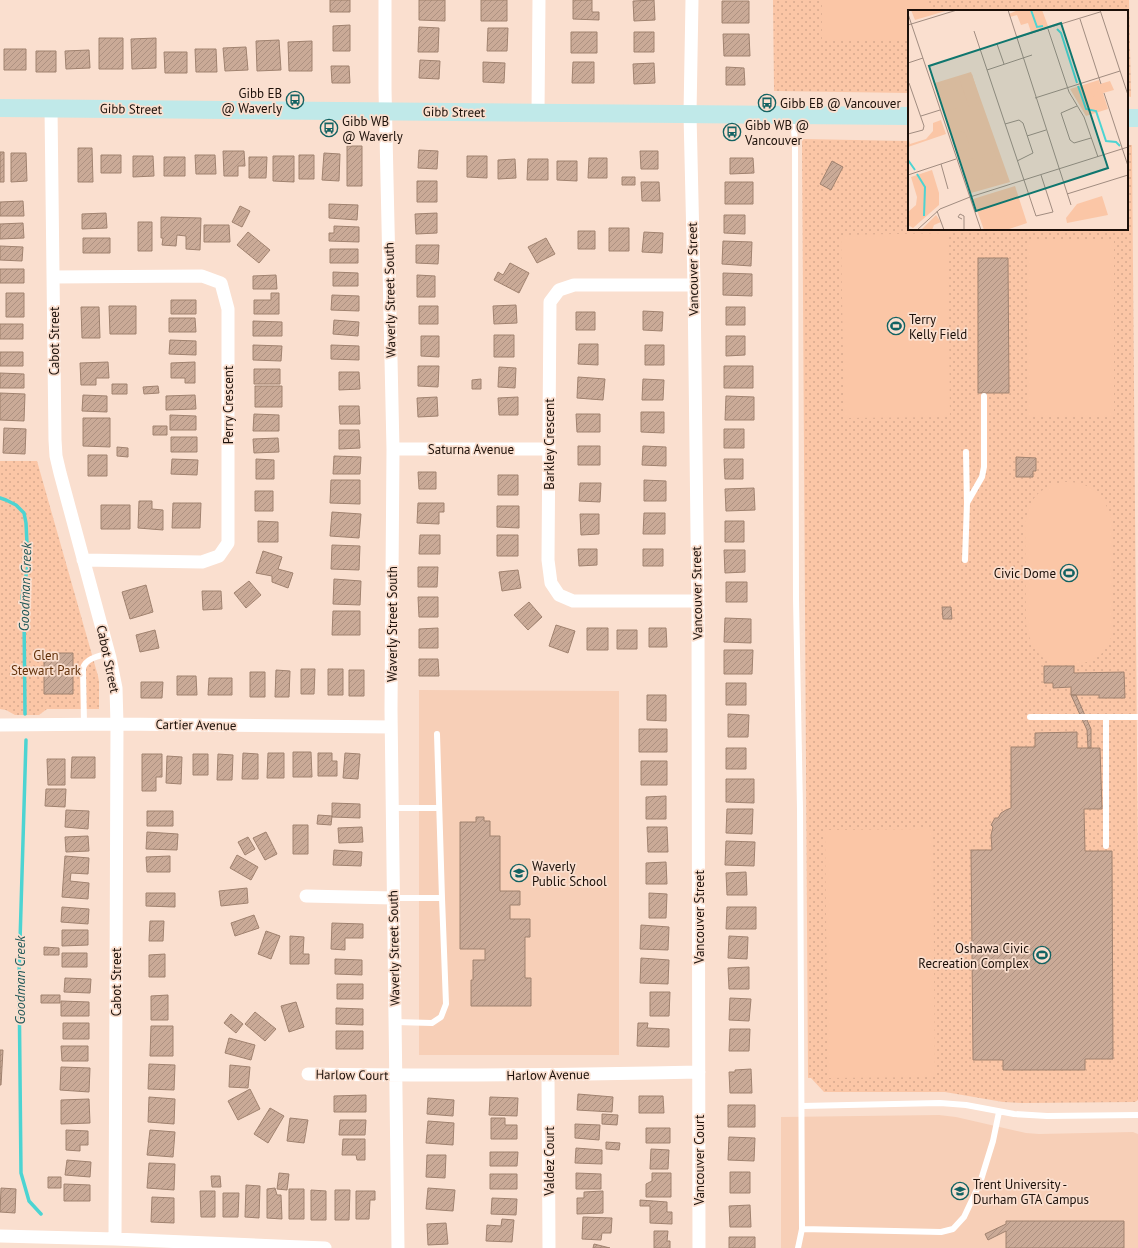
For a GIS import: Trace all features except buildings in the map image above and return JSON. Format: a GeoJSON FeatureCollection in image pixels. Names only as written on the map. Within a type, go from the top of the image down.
{"type":"FeatureCollection","features":[{"type":"Feature","properties":{"kind":"main road","name":"Gibb Street"},"geometry":{"type":"LineString","coordinates":[[0,108],[908,116]]}},
{"type":"Feature","properties":{"kind":"street","name":"Waverly Street South"},"geometry":{"type":"LineString","coordinates":[[385,0],[393,449],[391,726],[398,1248]]}},
{"type":"Feature","properties":{"kind":"street"},"geometry":{"type":"LineString","coordinates":[[538,113],[539,0]]}},
{"type":"Feature","properties":{"kind":"street","name":"Vancouver Street"},"geometry":{"type":"LineString","coordinates":[[692,0],[690,114],[694,285],[700,1072]]}},
{"type":"Feature","properties":{"kind":"street","name":"Cabot Street"},"geometry":{"type":"LineString","coordinates":[[51,108],[56,456],[116,688],[115,1239]]}},
{"type":"Feature","properties":{"kind":"street","name":"Perry Crescent"},"geometry":{"type":"LineString","coordinates":[[54,277],[202,276],[221,283],[228,309],[228,543],[219,556],[202,562],[83,560]]}},
{"type":"Feature","properties":{"kind":"street","name":"Barkley Crescent"},"geometry":{"type":"LineString","coordinates":[[694,285],[574,285],[559,290],[550,302],[548,560],[551,583],[559,595],[573,601],[697,601]]}},
{"type":"Feature","properties":{"kind":"street","name":"Saturna Avenue"},"geometry":{"type":"LineString","coordinates":[[393,449],[549,449]]}},
{"type":"Feature","properties":{"kind":"street","name":"Cartier Avenue"},"geometry":{"type":"LineString","coordinates":[[0,725],[117,724],[391,726]]}},
{"type":"Feature","properties":{"kind":"street"},"geometry":{"type":"LineString","coordinates":[[306,896],[393,898]]}},
{"type":"Feature","properties":{"kind":"street","name":"Harlow Avenue"},"geometry":{"type":"LineString","coordinates":[[396,1075],[548,1075],[700,1072]]}},
{"type":"Feature","properties":{"kind":"street","name":"Vancouver Court"},"geometry":{"type":"LineString","coordinates":[[699,1248],[700,1072]]}},
{"type":"Feature","properties":{"kind":"street","name":"Harlow Court"},"geometry":{"type":"LineString","coordinates":[[308,1074],[396,1075]]}},
{"type":"Feature","properties":{"kind":"street","name":"Valdez Court"},"geometry":{"type":"LineString","coordinates":[[547,1248],[548,1075]]}},
{"type":"Feature","properties":{"kind":"street"},"geometry":{"type":"LineString","coordinates":[[0,1236],[115,1239],[325,1248]]}},
{"type":"Feature","properties":{"kind":"lane"},"geometry":{"type":"LineString","coordinates":[[793,115],[795,150],[796,598],[800,824],[802,1106],[802,1229],[798,1248]]}},
{"type":"Feature","properties":{"kind":"lane"},"geometry":{"type":"LineString","coordinates":[[967,502],[982,477],[984,467],[984,396]]}},
{"type":"Feature","properties":{"kind":"lane"},"geometry":{"type":"LineString","coordinates":[[965,560],[967,502],[966,452]]}},
{"type":"Feature","properties":{"kind":"lane"},"geometry":{"type":"LineString","coordinates":[[84,724],[84,663],[88,660],[108,653]]}},
{"type":"Feature","properties":{"kind":"lane"},"geometry":{"type":"LineString","coordinates":[[1030,717],[1138,717]]}},
{"type":"Feature","properties":{"kind":"lane"},"geometry":{"type":"LineString","coordinates":[[1106,717],[1106,846]]}},
{"type":"Feature","properties":{"kind":"lane"},"geometry":{"type":"LineString","coordinates":[[395,1022],[432,1023],[441,1017],[446,1004],[437,734]]}},
{"type":"Feature","properties":{"kind":"lane"},"geometry":{"type":"LineString","coordinates":[[392,808],[439,808]]}},
{"type":"Feature","properties":{"kind":"lane"},"geometry":{"type":"LineString","coordinates":[[393,898],[442,898]]}},
{"type":"Feature","properties":{"kind":"lane"},"geometry":{"type":"LineString","coordinates":[[802,1106],[940,1103],[966,1105],[1014,1114],[1047,1116],[1138,1115]]}},
{"type":"Feature","properties":{"kind":"lane"},"geometry":{"type":"LineString","coordinates":[[802,1229],[941,1232],[953,1229],[964,1217],[980,1183],[993,1140],[999,1112]]}},
{"type":"Feature","properties":{"kind":"shaded area","name":"Waverly Public School"},"geometry":{"type":"Polygon","coordinates":[[[419,690],[619,691],[619,1055],[419,1055],[419,690]]]}},
{"type":"Feature","properties":{"kind":"shaded area","name":"Trent University - Durham GTA Campus"},"geometry":{"type":"Polygon","coordinates":[[[939,1115],[956,1117],[1026,1133],[1133,1132],[1138,1134],[1138,1248],[781,1248],[781,1117],[939,1115]]]}},
{"type":"Feature","properties":{"kind":"green space"},"geometry":{"type":"Polygon","coordinates":[[[773,0],[1129,0],[1131,97],[1128,96],[1128,10],[908,10],[908,93],[774,91],[773,0]]]}},
{"type":"Feature","properties":{"kind":"green space"},"geometry":{"type":"Polygon","coordinates":[[[822,0],[928,0],[928,10],[908,10],[908,41],[822,40],[822,0]]]}},
{"type":"Feature","properties":{"kind":"green space","name":"Oshawa Civic Recreation Complex"},"geometry":{"type":"Polygon","coordinates":[[[802,139],[908,141],[908,230],[1128,230],[1128,145],[1132,145],[1138,871],[1138,1100],[1135,1102],[1023,1103],[1003,1102],[945,1092],[824,1092],[811,1078],[808,1078],[802,139]]]}},
{"type":"Feature","properties":{"kind":"green space","name":"Terry Kelly Field"},"geometry":{"type":"Polygon","coordinates":[[[948,233],[950,417],[844,418],[841,235],[948,233]]]}},
{"type":"Feature","properties":{"kind":"green space"},"geometry":{"type":"Polygon","coordinates":[[[1027,239],[1114,239],[1114,415],[1028,415],[1027,239]]]}},
{"type":"Feature","properties":{"kind":"green space","name":"Glen Stewart Park"},"geometry":{"type":"Polygon","coordinates":[[[0,461],[37,461],[98,676],[99,709],[47,709],[39,715],[15,715],[6,710],[0,709],[0,461]]]}},
{"type":"Feature","properties":{"kind":"green space","name":"Civic Dome"},"geometry":{"type":"Polygon","coordinates":[[[1065,482],[1078,483],[1091,488],[1101,497],[1108,508],[1112,522],[1113,624],[1112,635],[1109,643],[1101,654],[1088,662],[1059,665],[1046,660],[1036,650],[1027,631],[1025,522],[1033,500],[1042,490],[1065,482]]]}},
{"type":"Feature","properties":{"kind":"green space"},"geometry":{"type":"Polygon","coordinates":[[[933,829],[935,1077],[828,1078],[825,830],[933,829]]]}},
{"type":"Feature","properties":{"kind":"waterway","name":"Goodman Creek"},"geometry":{"type":"LineString","coordinates":[[0,498],[16,505],[24,513],[26,523],[28,565],[22,597],[24,613],[25,714]]}},
{"type":"Feature","properties":{"kind":"waterway","name":"Goodman Creek"},"geometry":{"type":"LineString","coordinates":[[26,740],[19,975],[21,1173],[29,1201],[41,1214]]}},
{"type":"Feature","properties":{"kind":"place","name":"Gibb EB @ Waverly"},"geometry":{"type":"Point","coordinates":[295,100]}},
{"type":"Feature","properties":{"kind":"place","name":"Gibb EB @ Vancouver"},"geometry":{"type":"Point","coordinates":[767,103]}},
{"type":"Feature","properties":{"kind":"place","name":"Gibb WB @ Waverly"},"geometry":{"type":"Point","coordinates":[329,128]}},
{"type":"Feature","properties":{"kind":"place","name":"Gibb WB @ Vancouver"},"geometry":{"type":"Point","coordinates":[732,132]}},
{"type":"Feature","properties":{"kind":"place","name":"Terry Kelly Field"},"geometry":{"type":"Point","coordinates":[896,326]}},
{"type":"Feature","properties":{"kind":"place","name":"Civic Dome"},"geometry":{"type":"Point","coordinates":[1069,573]}},
{"type":"Feature","properties":{"kind":"place","name":"Waverly Public School"},"geometry":{"type":"Point","coordinates":[519,873]}},
{"type":"Feature","properties":{"kind":"place","name":"Oshawa Civic Recreation Complex"},"geometry":{"type":"Point","coordinates":[1042,955]}},
{"type":"Feature","properties":{"kind":"place","name":"Trent University - Durham GTA Campus"},"geometry":{"type":"Point","coordinates":[960,1191]}}]}
